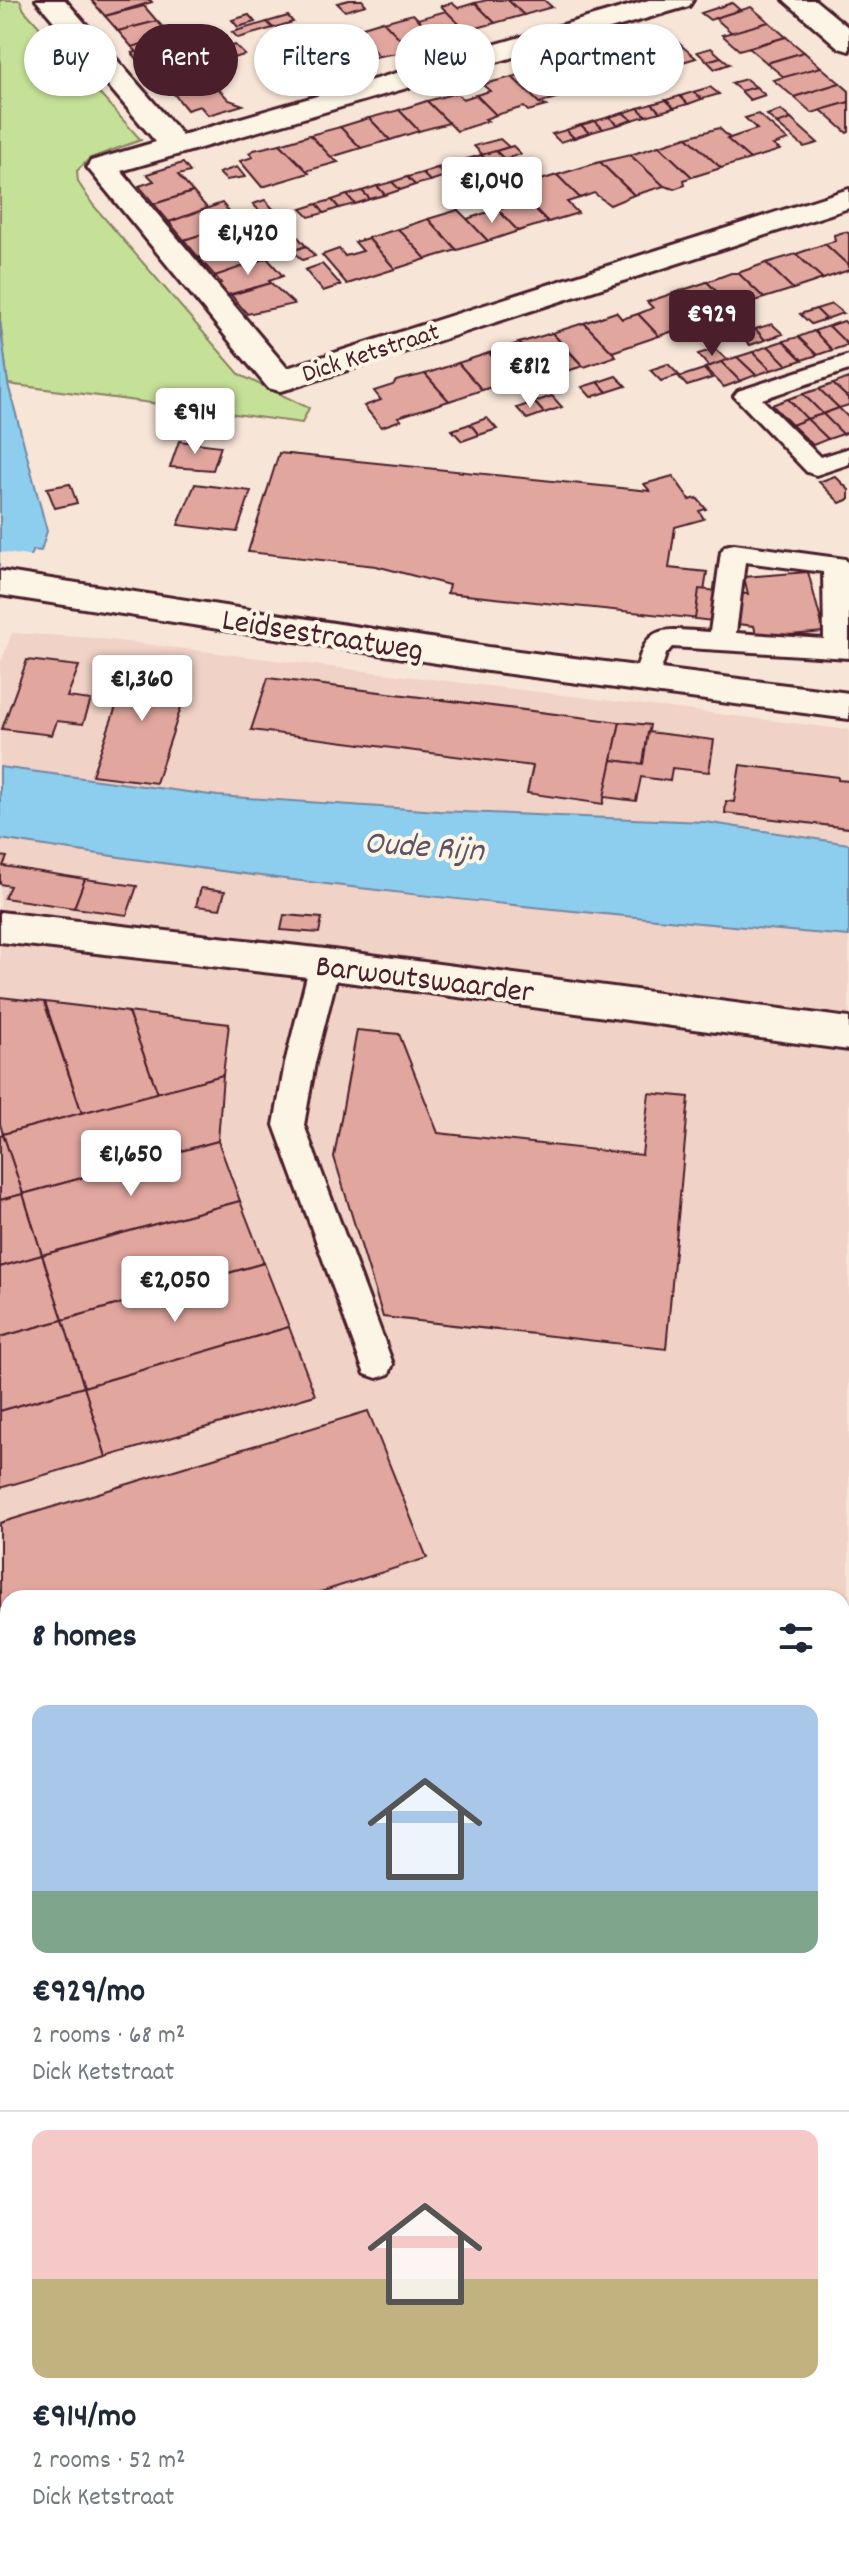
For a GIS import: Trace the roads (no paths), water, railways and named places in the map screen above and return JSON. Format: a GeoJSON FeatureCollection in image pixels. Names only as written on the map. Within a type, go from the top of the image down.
{"type":"FeatureCollection","features":[{"type":"Feature","properties":{"kind":"street"},"geometry":{"type":"LineString","coordinates":[[50,0],[175,145],[679,0]]}},
{"type":"Feature","properties":{"kind":"street"},"geometry":{"type":"LineString","coordinates":[[798,0],[849,42]]}},
{"type":"Feature","properties":{"kind":"street","name":"Dick Ketstraat"},"geometry":{"type":"LineString","coordinates":[[175,145],[102,167],[280,381],[847,201]]}},
{"type":"Feature","properties":{"kind":"street","name":"Leidsestraatweg"},"geometry":{"type":"LineString","coordinates":[[16,585],[488,659],[849,706]]}},
{"type":"Feature","properties":{"kind":"street","name":"Barwoutswaarder"},"geometry":{"type":"LineString","coordinates":[[0,927],[325,964],[849,1034]]}},
{"type":"Feature","properties":{"kind":"lane"},"geometry":{"type":"LineString","coordinates":[[849,362],[746,396],[816,467],[849,456]]}},
{"type":"Feature","properties":{"kind":"lane"},"geometry":{"type":"LineString","coordinates":[[647,680],[653,651],[665,638],[843,648],[836,565],[734,552],[722,640]]}},
{"type":"Feature","properties":{"kind":"lane"},"geometry":{"type":"LineString","coordinates":[[325,964],[300,1063],[289,1125],[377,1364]]}},
{"type":"Feature","properties":{"kind":"water"},"geometry":{"type":"Polygon","coordinates":[[[0,321],[8,384],[47,531],[41,551],[33,550],[0,612],[0,321]]]}},
{"type":"Feature","properties":{"kind":"water","name":"Oude Rijn"},"geometry":{"type":"Polygon","coordinates":[[[0,767],[218,796],[439,811],[705,822],[849,844],[849,936],[424,895],[212,870],[0,839],[0,767]]]}}]}
